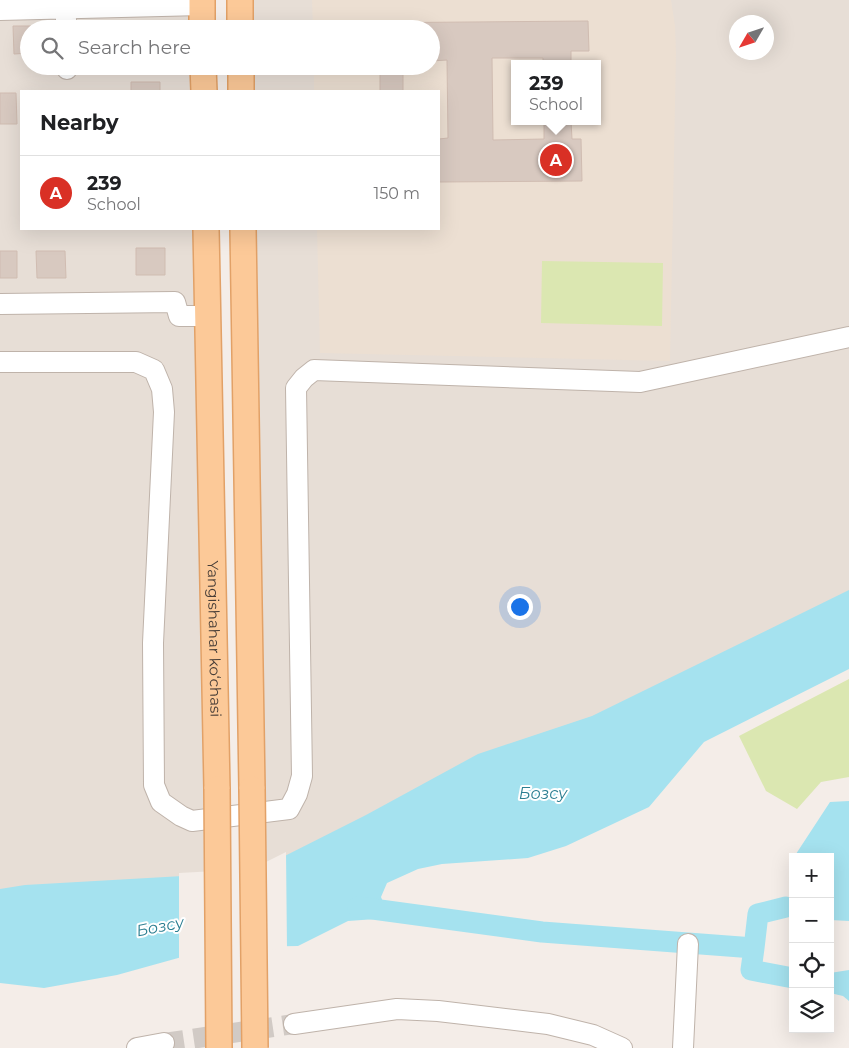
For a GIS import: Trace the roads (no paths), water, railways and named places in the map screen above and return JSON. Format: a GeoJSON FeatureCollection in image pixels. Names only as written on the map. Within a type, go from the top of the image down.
{"type":"FeatureCollection","features":[{"type":"Feature","properties":{"kind":"main road"},"geometry":{"type":"LineString","coordinates":[[240,0],[240,20]]}},
{"type":"Feature","properties":{"kind":"main road"},"geometry":{"type":"LineString","coordinates":[[203,75],[204,90]]}},
{"type":"Feature","properties":{"kind":"main road"},"geometry":{"type":"LineString","coordinates":[[241,75],[241,90]]}},
{"type":"Feature","properties":{"kind":"main road","name":"Yangishahar ko‘chasi"},"geometry":{"type":"LineString","coordinates":[[206,230],[217,789],[219,1048]]}},
{"type":"Feature","properties":{"kind":"main road"},"geometry":{"type":"LineString","coordinates":[[244,230],[255,1048]]}},
{"type":"Feature","properties":{"kind":"street"},"geometry":{"type":"LineString","coordinates":[[66,8],[66,20]]}},
{"type":"Feature","properties":{"kind":"street"},"geometry":{"type":"LineString","coordinates":[[0,10],[66,8],[202,11]]}},
{"type":"Feature","properties":{"kind":"street"},"geometry":{"type":"LineString","coordinates":[[0,304],[175,302],[179,316],[208,316]]}},
{"type":"Feature","properties":{"kind":"street"},"geometry":{"type":"LineString","coordinates":[[0,362],[136,362],[154,370],[160,383],[164,412],[153,643],[154,785],[160,802],[192,821],[289,808],[297,794],[302,776],[296,388],[314,370],[640,382],[849,338]]}},
{"type":"Feature","properties":{"kind":"street"},"geometry":{"type":"LineString","coordinates":[[683,1048],[688,944]]}},
{"type":"Feature","properties":{"kind":"street"},"geometry":{"type":"LineString","coordinates":[[294,1024],[397,1009],[438,1010],[548,1024],[593,1035],[622,1048]]}},
{"type":"Feature","properties":{"kind":"street"},"geometry":{"type":"LineString","coordinates":[[138,1048],[164,1043]]}},
{"type":"Feature","properties":{"kind":"water","name":"Бозсу"},"geometry":{"type":"Polygon","coordinates":[[[849,590],[849,669],[704,742],[649,807],[566,846],[528,858],[442,864],[418,869],[387,883],[381,897],[390,918],[348,921],[298,946],[240,947],[207,950],[117,975],[44,988],[0,983],[0,889],[25,885],[253,872],[366,815],[478,754],[592,716],[849,590]]]}},
{"type":"Feature","properties":{"kind":"water"},"geometry":{"type":"Polygon","coordinates":[[[849,801],[849,921],[834,920],[834,853],[797,853],[830,802],[849,801]]]}},
{"type":"Feature","properties":{"kind":"water"},"geometry":{"type":"Polygon","coordinates":[[[849,970],[849,1001],[843,996],[834,994],[834,972],[849,970]]]}},
{"type":"Feature","properties":{"kind":"waterway"},"geometry":{"type":"LineString","coordinates":[[358,907],[542,932],[754,948],[751,970],[789,977]]}},
{"type":"Feature","properties":{"kind":"waterway"},"geometry":{"type":"LineString","coordinates":[[754,948],[758,914],[786,907]]}},
{"type":"Feature","properties":{"kind":"tunnel"},"geometry":{"type":"LineString","coordinates":[[164,1043],[294,1024]]}},
{"type":"Feature","properties":{"kind":"place","name":"239"},"geometry":{"type":"Point","coordinates":[556,160]}}]}
